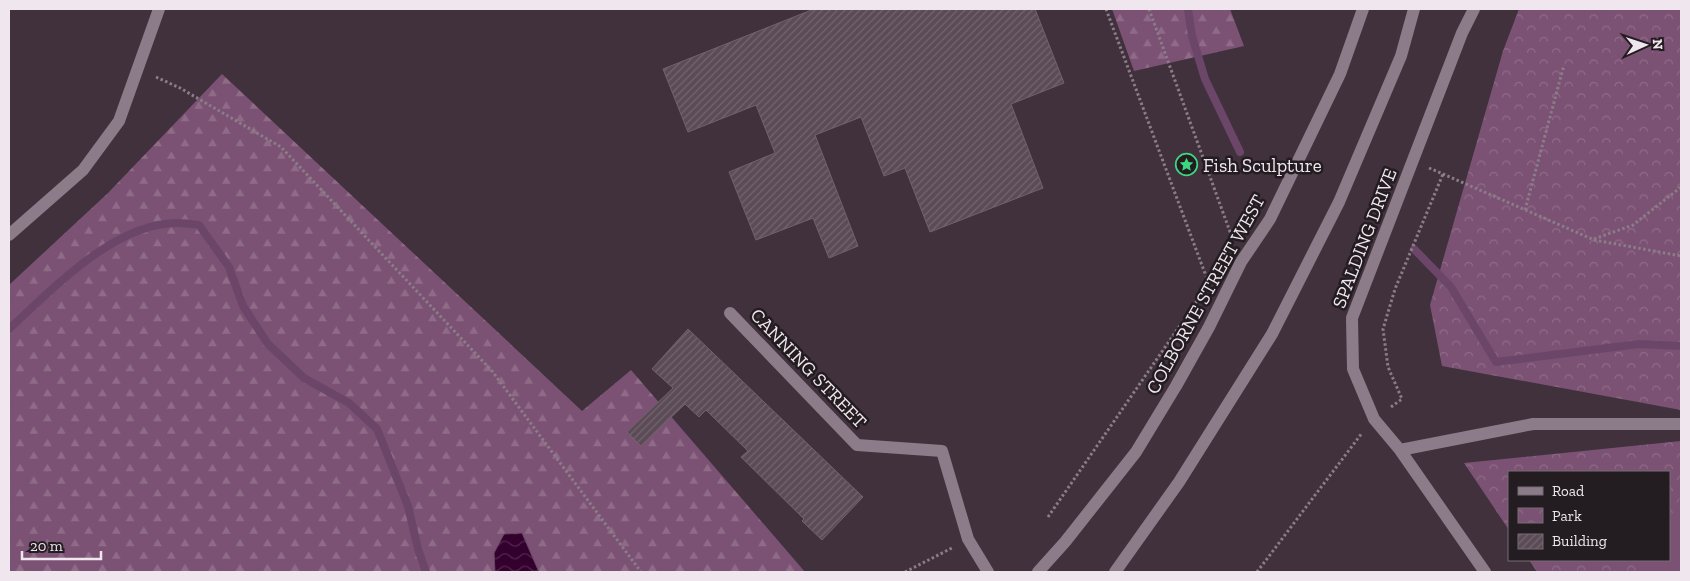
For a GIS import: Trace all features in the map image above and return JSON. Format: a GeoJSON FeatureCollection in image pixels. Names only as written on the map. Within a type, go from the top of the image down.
{"type":"FeatureCollection","features":[{"type":"Feature","properties":{"kind":"street"},"geometry":{"type":"LineString","coordinates":[[9,235],[83,170],[120,121],[159,9]]}},
{"type":"Feature","properties":{"kind":"street","name":"COLBORNE STREET WEST"},"geometry":{"type":"LineString","coordinates":[[1038,572],[1065,542],[1136,452],[1176,386],[1209,327],[1241,262],[1274,211],[1340,74],[1363,9]]}},
{"type":"Feature","properties":{"kind":"street"},"geometry":{"type":"LineString","coordinates":[[1115,572],[1179,482],[1272,334],[1339,202],[1401,56],[1414,9]]}},
{"type":"Feature","properties":{"kind":"street","name":"SPALDING DRIVE"},"geometry":{"type":"LineString","coordinates":[[1474,9],[1462,32],[1352,318],[1353,369],[1374,419],[1400,450],[1485,572]]}},
{"type":"Feature","properties":{"kind":"street","name":"CANNING STREET"},"geometry":{"type":"LineString","coordinates":[[730,313],[857,445],[942,451],[968,539],[988,572]]}},
{"type":"Feature","properties":{"kind":"street"},"geometry":{"type":"LineString","coordinates":[[1400,450],[1533,424],[1681,424]]}},
{"type":"Feature","properties":{"kind":"path"},"geometry":{"type":"LineString","coordinates":[[1048,517],[1209,284],[1106,9]]}},
{"type":"Feature","properties":{"kind":"path"},"geometry":{"type":"LineString","coordinates":[[1148,9],[1235,245]]}},
{"type":"Feature","properties":{"kind":"path"},"geometry":{"type":"LineString","coordinates":[[1525,210],[1564,65]]}},
{"type":"Feature","properties":{"kind":"path"},"geometry":{"type":"LineString","coordinates":[[138,68],[180,88],[281,148],[492,371],[641,572]]}},
{"type":"Feature","properties":{"kind":"path"},"geometry":{"type":"LineString","coordinates":[[1257,572],[1361,434],[1374,419],[1402,399],[1388,367],[1382,329],[1395,289],[1443,174],[1594,240],[1681,256]]}},
{"type":"Feature","properties":{"kind":"path"},"geometry":{"type":"LineString","coordinates":[[1594,240],[1633,225],[1681,187]]}},
{"type":"Feature","properties":{"kind":"path"},"geometry":{"type":"LineString","coordinates":[[905,572],[968,539]]}},
{"type":"Feature","properties":{"kind":"green space"},"geometry":{"type":"Polygon","coordinates":[[[1112,9],[1230,9],[1244,46],[1134,71],[1112,9]]]}},
{"type":"Feature","properties":{"kind":"green space"},"geometry":{"type":"Polygon","coordinates":[[[1519,9],[1681,9],[1681,410],[1442,366],[1430,305],[1503,51],[1519,9]]]}},
{"type":"Feature","properties":{"kind":"green space"},"geometry":{"type":"Polygon","coordinates":[[[222,74],[582,411],[631,370],[805,572],[9,572],[9,285],[108,193],[222,74]]]}},
{"type":"Feature","properties":{"kind":"green space"},"geometry":{"type":"Polygon","coordinates":[[[1681,441],[1681,572],[1537,572],[1530,561],[1670,561],[1670,471],[1508,471],[1508,529],[1464,463],[1681,441]]]}},
{"type":"Feature","properties":{"kind":"green space"},"geometry":{"type":"Polygon","coordinates":[[[1681,496],[1681,572],[1651,572],[1643,568],[1646,561],[1670,561],[1670,518],[1681,496]]]}},
{"type":"Feature","properties":{"kind":"water"},"geometry":{"type":"Polygon","coordinates":[[[522,533],[539,572],[495,572],[494,553],[504,534],[522,533]]]}},
{"type":"Feature","properties":{"kind":"building"},"geometry":{"type":"Polygon","coordinates":[[[814,9],[1035,9],[1064,83],[1011,104],[1043,188],[930,232],[905,168],[884,176],[861,117],[815,135],[858,246],[829,258],[813,218],[756,240],[729,172],[775,153],[756,105],[688,132],[663,69],[814,9]]]}},
{"type":"Feature","properties":{"kind":"building"},"geometry":{"type":"Polygon","coordinates":[[[688,329],[863,497],[822,540],[802,521],[804,519],[741,457],[748,451],[706,410],[699,417],[685,404],[641,446],[627,432],[673,388],[652,369],[688,329]]]}},
{"type":"Feature","properties":{"kind":"waterway"},"geometry":{"type":"LineString","coordinates":[[1188,9],[1192,36],[1205,79],[1240,152]]}},
{"type":"Feature","properties":{"kind":"waterway"},"geometry":{"type":"LineString","coordinates":[[9,329],[65,278],[108,246],[130,234],[153,226],[177,223],[199,225],[229,267],[243,306],[268,344],[304,378],[349,403],[377,429],[408,506],[418,549],[426,572]]}},
{"type":"Feature","properties":{"kind":"waterway"},"geometry":{"type":"LineString","coordinates":[[1414,249],[1451,287],[1496,362],[1639,344],[1681,346]]}},
{"type":"Feature","properties":{"kind":"place","name":"Fish Sculpture"},"geometry":{"type":"Point","coordinates":[1187,165]}}]}
